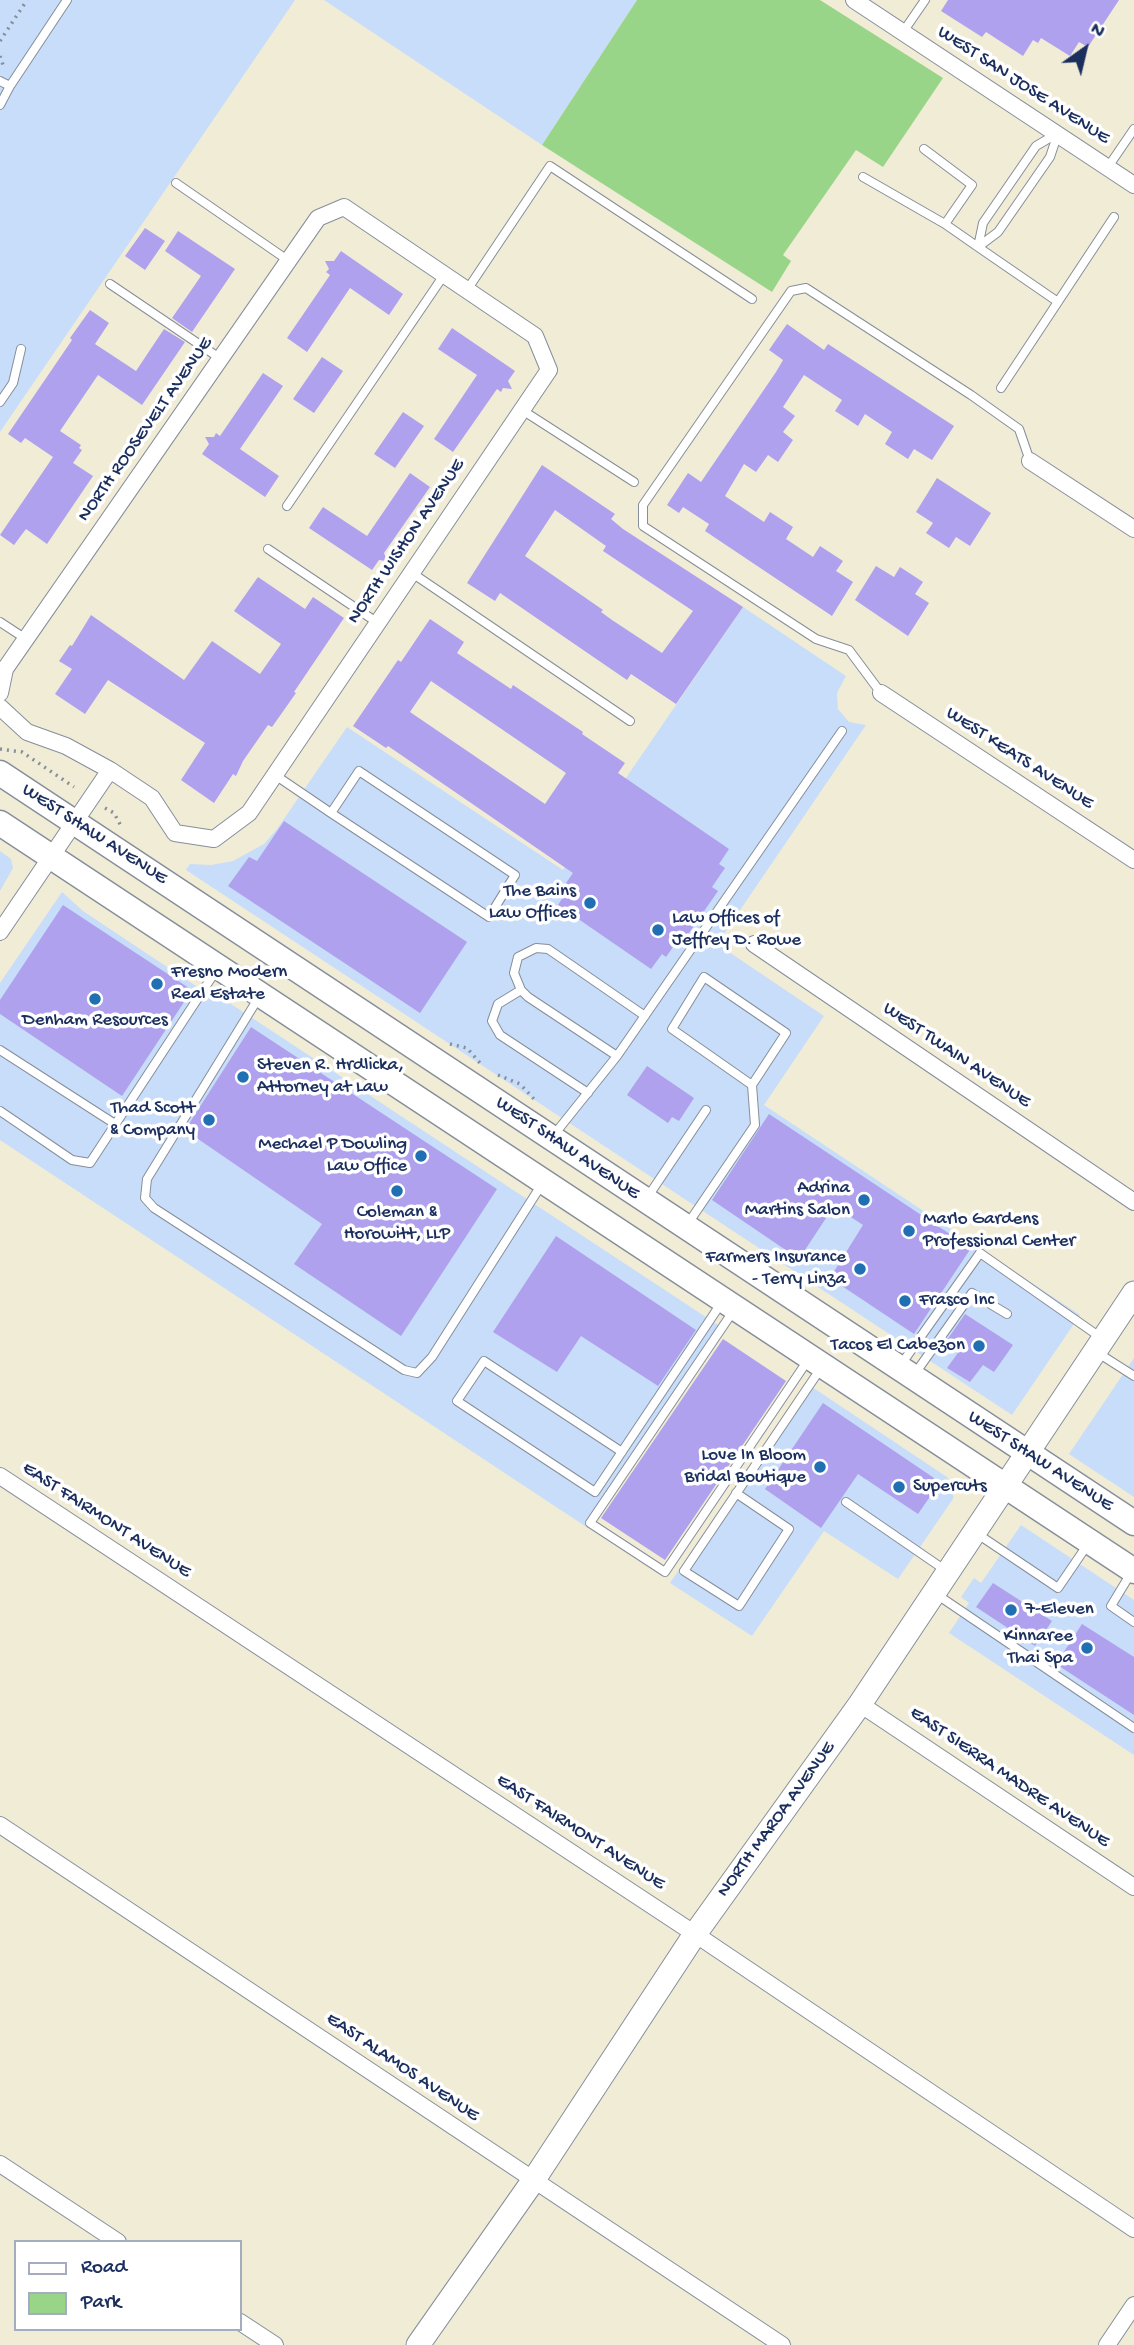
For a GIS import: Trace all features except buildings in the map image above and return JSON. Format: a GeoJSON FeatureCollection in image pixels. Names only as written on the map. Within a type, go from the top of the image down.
{"type":"FeatureCollection","features":[{"type":"Feature","properties":{"kind":"main road","name":"WEST SHAW AVENUE"},"geometry":{"type":"LineString","coordinates":[[0,773],[1134,1523]]}},
{"type":"Feature","properties":{"kind":"main road","name":"WEST SHAW AVENUE"},"geometry":{"type":"LineString","coordinates":[[0,823],[1133,1571]]}},
{"type":"Feature","properties":{"kind":"main road","name":"NORTH MAROA AVENUE"},"geometry":{"type":"LineString","coordinates":[[418,2345],[533,2181],[695,1934],[860,1704],[1134,1293]]}},
{"type":"Feature","properties":{"kind":"street","name":"WEST SAN JOSE AVENUE"},"geometry":{"type":"LineString","coordinates":[[854,0],[1134,185]]}},
{"type":"Feature","properties":{"kind":"street","name":"NORTH ROOSEVELT AVENUE"},"geometry":{"type":"LineString","coordinates":[[0,693],[5,669],[318,218],[344,207]]}},
{"type":"Feature","properties":{"kind":"street","name":"NORTH WISHON AVENUE"},"geometry":{"type":"LineString","coordinates":[[0,707],[27,732],[66,746],[110,770],[152,798],[176,833],[214,839],[248,813],[275,775],[549,370],[536,336],[344,207]]}},
{"type":"Feature","properties":{"kind":"street"},"geometry":{"type":"LineString","coordinates":[[1030,461],[1134,529]]}},
{"type":"Feature","properties":{"kind":"street","name":"WEST KEATS AVENUE"},"geometry":{"type":"LineString","coordinates":[[881,692],[1134,859]]}},
{"type":"Feature","properties":{"kind":"street"},"geometry":{"type":"LineString","coordinates":[[1,927],[110,770]]}},
{"type":"Feature","properties":{"kind":"street","name":"WEST TWAIN AVENUE"},"geometry":{"type":"LineString","coordinates":[[754,944],[1134,1202]]}},
{"type":"Feature","properties":{"kind":"street","name":"EAST FAIRMONT AVENUE"},"geometry":{"type":"LineString","coordinates":[[0,1476],[695,1934],[1134,2229]]}},
{"type":"Feature","properties":{"kind":"street","name":"EAST SIERRA MADRE AVENUE"},"geometry":{"type":"LineString","coordinates":[[860,1704],[1134,1887]]}},
{"type":"Feature","properties":{"kind":"street","name":"EAST ALAMOS AVENUE"},"geometry":{"type":"LineString","coordinates":[[0,1825],[782,2345]]}},
{"type":"Feature","properties":{"kind":"street"},"geometry":{"type":"LineString","coordinates":[[0,2164],[115,2240]]}},
{"type":"Feature","properties":{"kind":"street"},"geometry":{"type":"LineString","coordinates":[[1107,2345],[1134,2305]]}},
{"type":"Feature","properties":{"kind":"street"},"geometry":{"type":"LineString","coordinates":[[242,2323],[275,2345]]}},
{"type":"Feature","properties":{"kind":"lane"},"geometry":{"type":"LineString","coordinates":[[0,105],[67,0]]}},
{"type":"Feature","properties":{"kind":"lane"},"geometry":{"type":"LineString","coordinates":[[903,32],[925,0]]}},
{"type":"Feature","properties":{"kind":"lane"},"geometry":{"type":"LineString","coordinates":[[0,81],[10,86]]}},
{"type":"Feature","properties":{"kind":"lane"},"geometry":{"type":"LineString","coordinates":[[1108,167],[1134,129]]}},
{"type":"Feature","properties":{"kind":"lane"},"geometry":{"type":"LineString","coordinates":[[978,247],[998,232],[1006,222],[1050,157],[1058,133]]}},
{"type":"Feature","properties":{"kind":"lane"},"geometry":{"type":"LineString","coordinates":[[978,247],[983,223],[1036,146],[1058,133]]}},
{"type":"Feature","properties":{"kind":"lane"},"geometry":{"type":"LineString","coordinates":[[924,149],[972,185],[945,224]]}},
{"type":"Feature","properties":{"kind":"lane"},"geometry":{"type":"LineString","coordinates":[[467,290],[550,166],[752,299]]}},
{"type":"Feature","properties":{"kind":"lane"},"geometry":{"type":"LineString","coordinates":[[863,177],[945,224],[1058,302]]}},
{"type":"Feature","properties":{"kind":"lane"},"geometry":{"type":"LineString","coordinates":[[176,183],[289,261]]}},
{"type":"Feature","properties":{"kind":"lane"},"geometry":{"type":"LineString","coordinates":[[1001,388],[1114,217]]}},
{"type":"Feature","properties":{"kind":"lane"},"geometry":{"type":"LineString","coordinates":[[288,506],[444,275]]}},
{"type":"Feature","properties":{"kind":"lane"},"geometry":{"type":"LineString","coordinates":[[110,284],[221,359]]}},
{"type":"Feature","properties":{"kind":"lane"},"geometry":{"type":"LineString","coordinates":[[881,692],[849,650],[816,639],[643,526],[643,505],[791,290],[806,288],[1019,429],[1030,461]]}},
{"type":"Feature","properties":{"kind":"lane"},"geometry":{"type":"LineString","coordinates":[[0,402],[13,383],[21,349]]}},
{"type":"Feature","properties":{"kind":"lane"},"geometry":{"type":"LineString","coordinates":[[522,410],[634,482]]}},
{"type":"Feature","properties":{"kind":"lane"},"geometry":{"type":"LineString","coordinates":[[268,550],[378,623]]}},
{"type":"Feature","properties":{"kind":"lane"},"geometry":{"type":"LineString","coordinates":[[412,573],[630,721]]}},
{"type":"Feature","properties":{"kind":"lane"},"geometry":{"type":"LineString","coordinates":[[0,622],[26,639]]}},
{"type":"Feature","properties":{"kind":"lane"},"geometry":{"type":"LineString","coordinates":[[551,1139],[617,1056],[842,731]]}},
{"type":"Feature","properties":{"kind":"lane"},"geometry":{"type":"LineString","coordinates":[[275,775],[331,813],[489,917],[515,875],[359,771],[331,813]]}},
{"type":"Feature","properties":{"kind":"lane"},"geometry":{"type":"LineString","coordinates":[[617,1056],[521,990],[514,973],[518,957],[536,948],[548,949],[645,1016]]}},
{"type":"Feature","properties":{"kind":"lane"},"geometry":{"type":"LineString","coordinates":[[0,1111],[72,1160],[90,1163],[218,966]]}},
{"type":"Feature","properties":{"kind":"lane"},"geometry":{"type":"LineString","coordinates":[[686,1228],[755,1125],[752,1085],[786,1033],[704,977],[672,1029],[752,1085]]}},
{"type":"Feature","properties":{"kind":"lane"},"geometry":{"type":"LineString","coordinates":[[521,990],[498,1004],[492,1021],[500,1034],[587,1093]]}},
{"type":"Feature","properties":{"kind":"lane"},"geometry":{"type":"LineString","coordinates":[[261,995],[147,1179],[145,1198],[154,1208],[404,1370],[417,1373],[432,1357],[544,1181]]}},
{"type":"Feature","properties":{"kind":"lane"},"geometry":{"type":"LineString","coordinates":[[0,1050],[115,1124]]}},
{"type":"Feature","properties":{"kind":"lane"},"geometry":{"type":"LineString","coordinates":[[645,1201],[706,1110]]}},
{"type":"Feature","properties":{"kind":"lane"},"geometry":{"type":"LineString","coordinates":[[905,1373],[980,1253],[1099,1345],[1134,1376]]}},
{"type":"Feature","properties":{"kind":"lane"},"geometry":{"type":"LineString","coordinates":[[905,1373],[972,1293],[1007,1314]]}},
{"type":"Feature","properties":{"kind":"lane"},"geometry":{"type":"LineString","coordinates":[[730,1304],[590,1523],[665,1572],[816,1361]]}},
{"type":"Feature","properties":{"kind":"lane"},"geometry":{"type":"LineString","coordinates":[[622,1452],[484,1361],[457,1401],[595,1492],[730,1304]]}},
{"type":"Feature","properties":{"kind":"lane"},"geometry":{"type":"LineString","coordinates":[[736,1493],[789,1529],[739,1606],[684,1571],[736,1493],[816,1361]]}},
{"type":"Feature","properties":{"kind":"lane"},"geometry":{"type":"LineString","coordinates":[[846,1502],[947,1572]]}},
{"type":"Feature","properties":{"kind":"lane"},"geometry":{"type":"LineString","coordinates":[[974,1532],[1058,1588],[1089,1542]]}},
{"type":"Feature","properties":{"kind":"lane"},"geometry":{"type":"LineString","coordinates":[[1133,1571],[1111,1606],[1134,1622]]}},
{"type":"Feature","properties":{"kind":"lane"},"geometry":{"type":"LineString","coordinates":[[934,1592],[1134,1728]]}},
{"type":"Feature","properties":{"kind":"path"},"geometry":{"type":"LineString","coordinates":[[0,41],[27,0]]}},
{"type":"Feature","properties":{"kind":"path"},"geometry":{"type":"LineString","coordinates":[[0,749],[22,752],[74,787]]}},
{"type":"Feature","properties":{"kind":"shaded area"},"geometry":{"type":"Polygon","coordinates":[[[0,0],[295,0],[0,432],[0,0]]]}},
{"type":"Feature","properties":{"kind":"shaded area"},"geometry":{"type":"Polygon","coordinates":[[[324,0],[637,0],[542,145],[324,0]]]}},
{"type":"Feature","properties":{"kind":"shaded area"},"geometry":{"type":"Polygon","coordinates":[[[743,607],[846,676],[837,693],[838,709],[849,722],[866,725],[717,944],[824,1016],[764,1105],[1080,1315],[1012,1415],[186,870],[190,864],[211,865],[233,861],[264,844],[347,727],[563,870],[743,607]]]}},
{"type":"Feature","properties":{"kind":"shaded area"},"geometry":{"type":"Polygon","coordinates":[[[0,851],[11,859],[13,868],[0,891],[0,851]]]}},
{"type":"Feature","properties":{"kind":"shaded area"},"geometry":{"type":"Polygon","coordinates":[[[62,892],[83,911],[217,1000],[231,1004],[724,1329],[588,1528],[0,1140],[0,983],[62,892]]]}},
{"type":"Feature","properties":{"kind":"shaded area"},"geometry":{"type":"Polygon","coordinates":[[[1134,1358],[1134,1497],[1069,1454],[1134,1358]]]}},
{"type":"Feature","properties":{"kind":"shaded area"},"geometry":{"type":"Polygon","coordinates":[[[806,1383],[947,1477],[954,1486],[953,1499],[898,1579],[824,1531],[752,1636],[670,1583],[806,1383]]]}},
{"type":"Feature","properties":{"kind":"shaded area"},"geometry":{"type":"Polygon","coordinates":[[[1021,1525],[1134,1600],[1134,1755],[949,1633],[969,1603],[961,1597],[974,1578],[981,1583],[1021,1525]]]}},
{"type":"Feature","properties":{"kind":"green space"},"geometry":{"type":"Polygon","coordinates":[[[637,0],[820,0],[943,78],[883,167],[856,150],[783,255],[791,261],[772,292],[542,145],[637,0]]]}},
{"type":"Feature","properties":{"kind":"place","name":"The Bains Law Offices"},"geometry":{"type":"Point","coordinates":[590,903]}},
{"type":"Feature","properties":{"kind":"place","name":"Law Offices of Jeffrey D. Rowe"},"geometry":{"type":"Point","coordinates":[658,930]}},
{"type":"Feature","properties":{"kind":"place","name":"Fresno Modern Real Estate"},"geometry":{"type":"Point","coordinates":[157,984]}},
{"type":"Feature","properties":{"kind":"place","name":"Denham Resources"},"geometry":{"type":"Point","coordinates":[95,999]}},
{"type":"Feature","properties":{"kind":"place","name":"Steven R. Hrdlicka, Attorney at Law"},"geometry":{"type":"Point","coordinates":[243,1077]}},
{"type":"Feature","properties":{"kind":"place","name":"Thad Scott & Company"},"geometry":{"type":"Point","coordinates":[209,1120]}},
{"type":"Feature","properties":{"kind":"place","name":"Mechael P Dowling Law Office"},"geometry":{"type":"Point","coordinates":[421,1156]}},
{"type":"Feature","properties":{"kind":"place","name":"Coleman & Horowitt, LLP"},"geometry":{"type":"Point","coordinates":[397,1191]}},
{"type":"Feature","properties":{"kind":"place","name":"Adrina Martins Salon"},"geometry":{"type":"Point","coordinates":[864,1200]}},
{"type":"Feature","properties":{"kind":"place","name":"Marlo Gardens Professional Center"},"geometry":{"type":"Point","coordinates":[909,1231]}},
{"type":"Feature","properties":{"kind":"place","name":"Farmers Insurance - Terry Linza"},"geometry":{"type":"Point","coordinates":[860,1269]}},
{"type":"Feature","properties":{"kind":"place","name":"Frasco Inc"},"geometry":{"type":"Point","coordinates":[905,1301]}},
{"type":"Feature","properties":{"kind":"place","name":"Tacos El Cabezon"},"geometry":{"type":"Point","coordinates":[979,1346]}},
{"type":"Feature","properties":{"kind":"place","name":"Love In Bloom Bridal Boutique"},"geometry":{"type":"Point","coordinates":[820,1467]}},
{"type":"Feature","properties":{"kind":"place","name":"Supercuts"},"geometry":{"type":"Point","coordinates":[899,1487]}},
{"type":"Feature","properties":{"kind":"place","name":"7-Eleven"},"geometry":{"type":"Point","coordinates":[1011,1610]}},
{"type":"Feature","properties":{"kind":"place","name":"Kinnaree Thai Spa"},"geometry":{"type":"Point","coordinates":[1087,1648]}}]}
